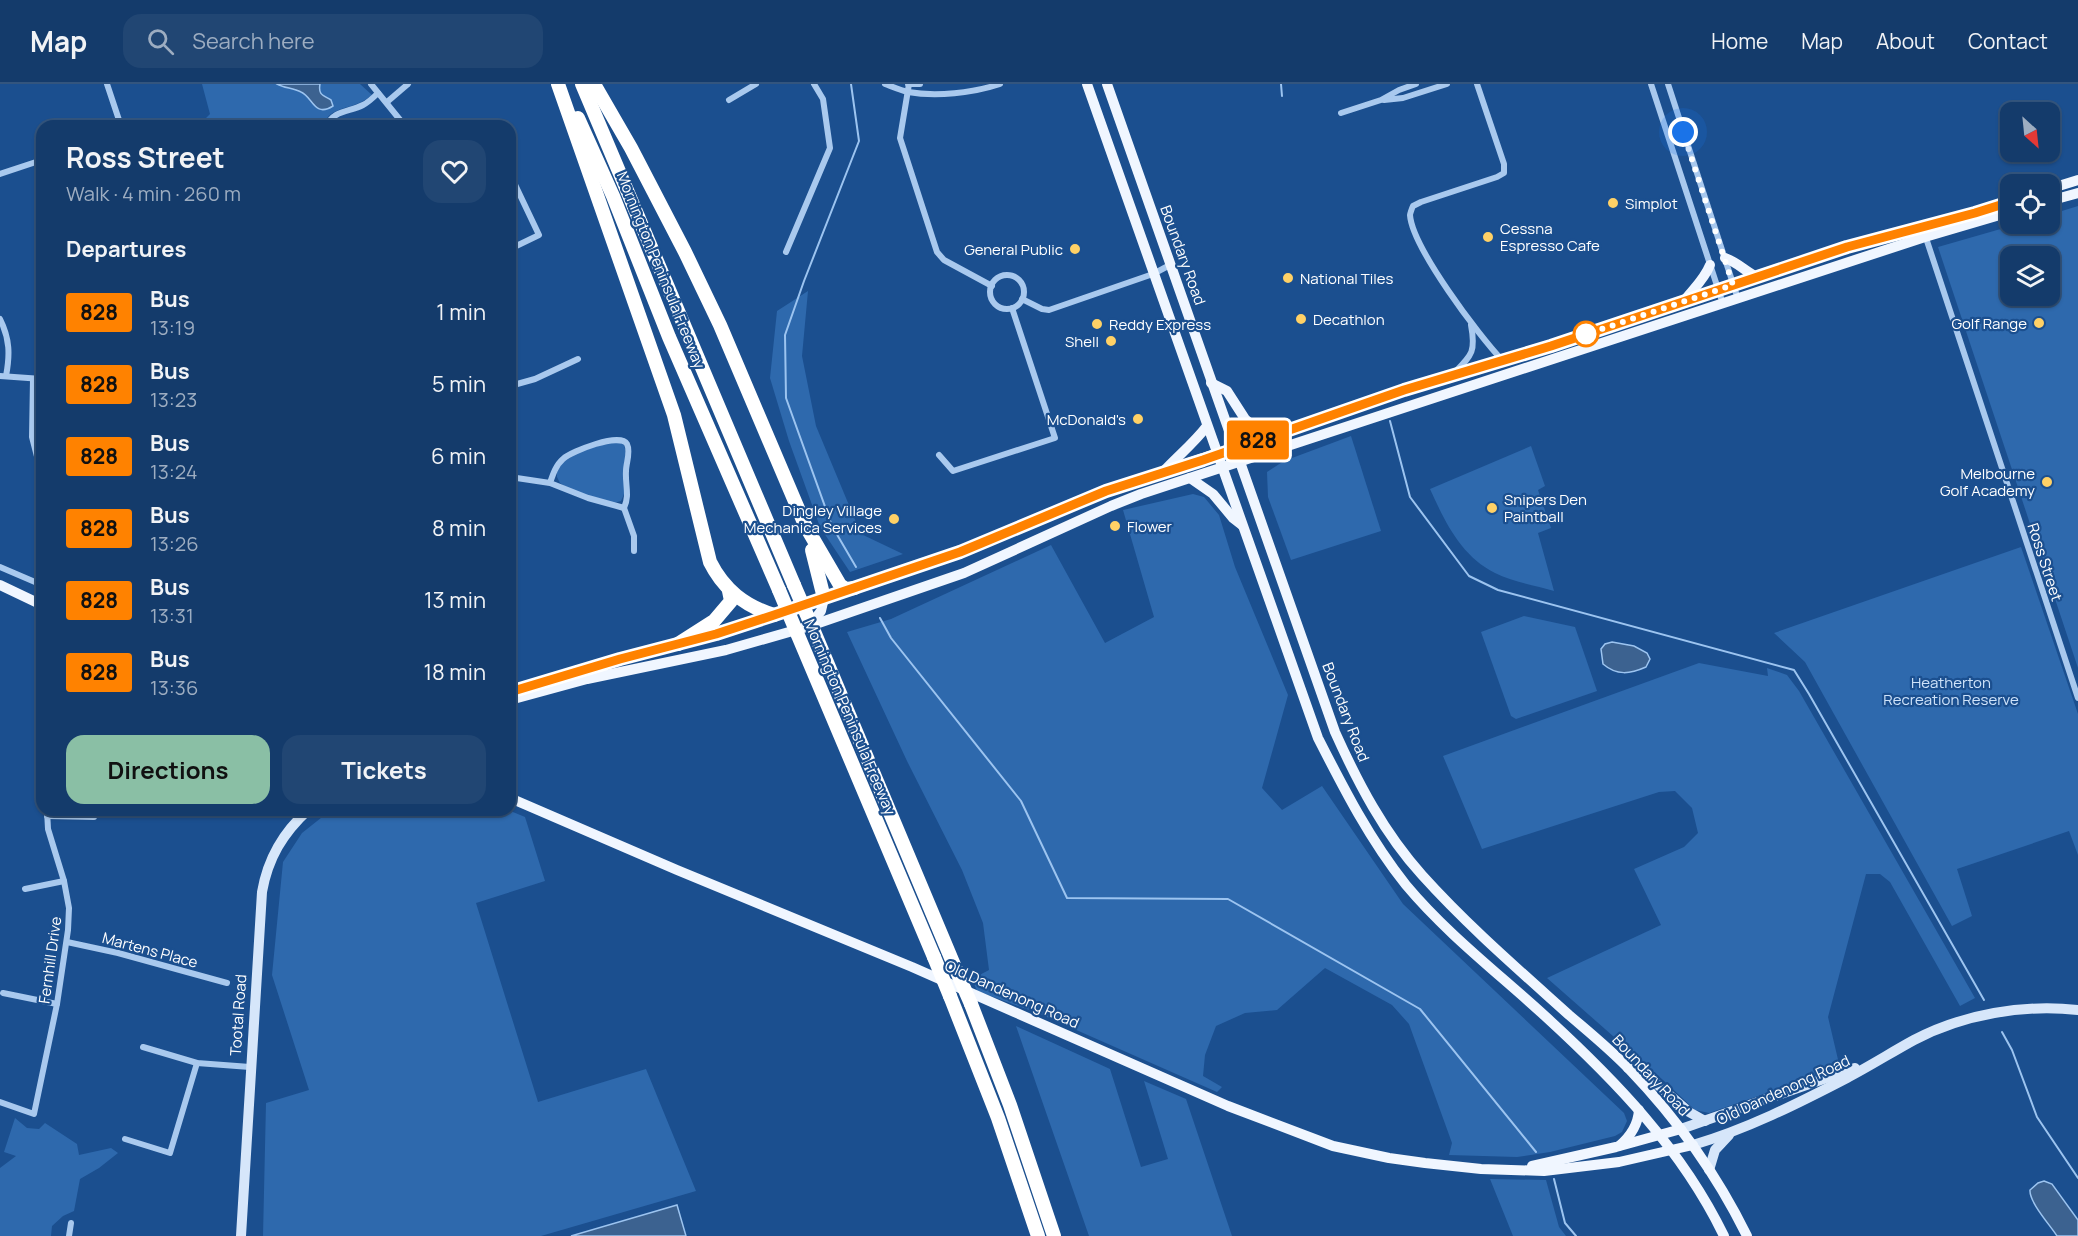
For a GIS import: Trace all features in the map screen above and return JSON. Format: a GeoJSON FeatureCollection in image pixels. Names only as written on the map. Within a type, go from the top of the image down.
{"type":"FeatureCollection","features":[{"type":"Feature","properties":{"kind":"highway","name":"Mornington Peninsula Freeway"},"geometry":{"type":"LineString","coordinates":[[560,84],[613,196],[669,337],[779,590],[807,629],[971,1004],[1010,1106],[1054,1236]]}},
{"type":"Feature","properties":{"kind":"highway"},"geometry":{"type":"LineString","coordinates":[[560,84],[674,415],[710,562],[720,581],[729,591],[756,609],[774,615]]}},
{"type":"Feature","properties":{"kind":"highway","name":"Mornington Peninsula Freeway"},"geometry":{"type":"LineString","coordinates":[[582,84],[794,585],[807,629],[998,1118],[1038,1236]]}},
{"type":"Feature","properties":{"kind":"highway"},"geometry":{"type":"LineString","coordinates":[[594,84],[631,148],[690,262],[734,358],[805,525],[840,585],[848,590],[855,588]]}},
{"type":"Feature","properties":{"kind":"highway"},"geometry":{"type":"LineString","coordinates":[[805,525],[825,598]]}},
{"type":"Feature","properties":{"kind":"highway"},"geometry":{"type":"LineString","coordinates":[[678,644],[720,615],[731,601],[729,591]]}},
{"type":"Feature","properties":{"kind":"main road","name":"Boundary Road"},"geometry":{"type":"LineString","coordinates":[[1087,84],[1318,738],[1364,826],[1407,885],[1457,938],[1583,1052],[1639,1110],[1672,1151],[1724,1236]]}},
{"type":"Feature","properties":{"kind":"main road","name":"Boundary Road"},"geometry":{"type":"LineString","coordinates":[[1107,84],[1335,732],[1356,777],[1376,812],[1420,873],[1467,922],[1628,1068],[1681,1129],[1709,1170],[1747,1236]]}},
{"type":"Feature","properties":{"kind":"main road"},"geometry":{"type":"LineString","coordinates":[[2060,186],[2078,180]]}},
{"type":"Feature","properties":{"kind":"main road"},"geometry":{"type":"LineString","coordinates":[[2060,198],[2078,193]]}},
{"type":"Feature","properties":{"kind":"main road"},"geometry":{"type":"LineString","coordinates":[[516,698],[596,677],[726,650],[807,629],[964,573],[1111,506],[1738,299],[2000,205]]}},
{"type":"Feature","properties":{"kind":"main road"},"geometry":{"type":"LineString","coordinates":[[516,690],[774,615],[960,552],[1069,505],[1266,437],[1451,376],[1551,346],[1847,247],[2000,214]]}},
{"type":"Feature","properties":{"kind":"main road"},"geometry":{"type":"LineString","coordinates":[[1725,258],[1736,262],[1757,277]]}},
{"type":"Feature","properties":{"kind":"main road"},"geometry":{"type":"LineString","coordinates":[[1683,302],[1703,280],[1710,266]]}},
{"type":"Feature","properties":{"kind":"main road"},"geometry":{"type":"LineString","coordinates":[[1164,304],[1166,285],[1172,269]]}},
{"type":"Feature","properties":{"kind":"main road"},"geometry":{"type":"LineString","coordinates":[[1211,383],[1227,391],[1245,419],[1266,437]]}},
{"type":"Feature","properties":{"kind":"main road"},"geometry":{"type":"LineString","coordinates":[[1162,473],[1196,441],[1207,426]]}},
{"type":"Feature","properties":{"kind":"main road"},"geometry":{"type":"LineString","coordinates":[[1189,464],[1191,478],[1213,494],[1233,518],[1243,525]]}},
{"type":"Feature","properties":{"kind":"main road"},"geometry":{"type":"LineString","coordinates":[[3,586],[36,597]]}},
{"type":"Feature","properties":{"kind":"main road"},"geometry":{"type":"LineString","coordinates":[[3,586],[36,602]]}},
{"type":"Feature","properties":{"kind":"main road"},"geometry":{"type":"LineString","coordinates":[[807,629],[821,611],[825,598]]}},
{"type":"Feature","properties":{"kind":"main road"},"geometry":{"type":"LineString","coordinates":[[774,615],[807,629]]}},
{"type":"Feature","properties":{"kind":"main road","name":"Old Dandenong Road"},"geometry":{"type":"LineString","coordinates":[[516,801],[912,967],[1281,1127],[1333,1146],[1389,1158],[1455,1167],[1550,1170],[1594,1166],[1672,1151],[1734,1131],[1823,1090],[1916,1039],[1944,1027],[2001,1012],[2060,1008],[2078,1010]]}},
{"type":"Feature","properties":{"kind":"main road","name":"Tootal Road"},"geometry":{"type":"LineString","coordinates":[[241,1236],[260,910],[264,878],[275,849],[302,816]]}},
{"type":"Feature","properties":{"kind":"main road","name":"Old Dandenong Road"},"geometry":{"type":"LineString","coordinates":[[1514,1169],[1616,1147],[1681,1129],[1886,1056]]}},
{"type":"Feature","properties":{"kind":"main road"},"geometry":{"type":"LineString","coordinates":[[1628,1068],[1651,1078],[1689,1112],[1705,1120]]}},
{"type":"Feature","properties":{"kind":"main road"},"geometry":{"type":"LineString","coordinates":[[1616,1147],[1633,1131],[1638,1121],[1639,1110]]}},
{"type":"Feature","properties":{"kind":"main road"},"geometry":{"type":"LineString","coordinates":[[1709,1170],[1716,1148],[1734,1131]]}},
{"type":"Feature","properties":{"kind":"street"},"geometry":{"type":"LineString","coordinates":[[107,84],[119,120]]}},
{"type":"Feature","properties":{"kind":"street"},"geometry":{"type":"LineString","coordinates":[[371,84],[400,120]]}},
{"type":"Feature","properties":{"kind":"street"},"geometry":{"type":"LineString","coordinates":[[387,102],[408,84]]}},
{"type":"Feature","properties":{"kind":"street"},"geometry":{"type":"LineString","coordinates":[[729,100],[756,84]]}},
{"type":"Feature","properties":{"kind":"street"},"geometry":{"type":"LineString","coordinates":[[786,252],[831,148],[824,99],[814,84]]}},
{"type":"Feature","properties":{"kind":"street"},"geometry":{"type":"LineString","coordinates":[[885,84],[940,94],[1000,84]]}},
{"type":"Feature","properties":{"kind":"street"},"geometry":{"type":"LineString","coordinates":[[908,87],[920,84]]}},
{"type":"Feature","properties":{"kind":"street"},"geometry":{"type":"LineString","coordinates":[[1341,113],[1380,100],[1416,84]]}},
{"type":"Feature","properties":{"kind":"street"},"geometry":{"type":"LineString","coordinates":[[1380,100],[1403,98],[1447,84]]}},
{"type":"Feature","properties":{"kind":"street"},"geometry":{"type":"LineString","coordinates":[[1477,84],[1504,164],[1504,173],[1421,202],[1413,206],[1410,214],[1421,246],[1471,324],[1502,360]]}},
{"type":"Feature","properties":{"kind":"street"},"geometry":{"type":"LineString","coordinates":[[1651,84],[1723,304]]}},
{"type":"Feature","properties":{"kind":"street"},"geometry":{"type":"LineString","coordinates":[[1668,84],[1738,299]]}},
{"type":"Feature","properties":{"kind":"street"},"geometry":{"type":"LineString","coordinates":[[908,87],[900,138],[937,252],[944,260],[992,286]]}},
{"type":"Feature","properties":{"kind":"street"},"geometry":{"type":"LineString","coordinates":[[330,120],[336,115],[364,104],[378,93]]}},
{"type":"Feature","properties":{"kind":"street"},"geometry":{"type":"LineString","coordinates":[[0,174],[36,162]]}},
{"type":"Feature","properties":{"kind":"street"},"geometry":{"type":"LineString","coordinates":[[516,187],[538,235],[516,246]]}},
{"type":"Feature","properties":{"kind":"street","name":"Ross Street"},"geometry":{"type":"LineString","coordinates":[[1924,232],[2078,698]]}},
{"type":"Feature","properties":{"kind":"street"},"geometry":{"type":"LineString","coordinates":[[1023,299],[1041,309],[1050,310],[1172,269]]}},
{"type":"Feature","properties":{"kind":"street"},"geometry":{"type":"LineString","coordinates":[[1005,276],[1016,278],[1023,288],[1023,299],[1012,308],[1001,308],[991,294],[992,286],[999,278],[1005,276]]}},
{"type":"Feature","properties":{"kind":"street"},"geometry":{"type":"LineString","coordinates":[[939,455],[953,471],[1054,438],[1012,308]]}},
{"type":"Feature","properties":{"kind":"street"},"geometry":{"type":"LineString","coordinates":[[0,319],[7,334],[9,347],[3,376],[33,379],[32,438],[36,453]]}},
{"type":"Feature","properties":{"kind":"street"},"geometry":{"type":"LineString","coordinates":[[1451,376],[1471,355],[1474,344],[1471,324]]}},
{"type":"Feature","properties":{"kind":"street"},"geometry":{"type":"LineString","coordinates":[[516,384],[534,379],[578,359]]}},
{"type":"Feature","properties":{"kind":"street"},"geometry":{"type":"LineString","coordinates":[[550,483],[560,462],[573,451],[609,440],[622,439],[626,443],[628,452],[626,475],[628,495],[624,508],[634,536],[634,551]]}},
{"type":"Feature","properties":{"kind":"street"},"geometry":{"type":"LineString","coordinates":[[516,478],[550,483],[588,498],[624,508]]}},
{"type":"Feature","properties":{"kind":"street"},"geometry":{"type":"LineString","coordinates":[[0,567],[36,583]]}},
{"type":"Feature","properties":{"kind":"street"},"geometry":{"type":"LineString","coordinates":[[3,586],[13,573]]}},
{"type":"Feature","properties":{"kind":"street","name":"Fernhill Drive"},"geometry":{"type":"LineString","coordinates":[[0,1102],[34,1114],[57,1004],[67,942],[69,908],[64,881],[50,837],[47,816]]}},
{"type":"Feature","properties":{"kind":"street"},"geometry":{"type":"LineString","coordinates":[[75,816],[94,818]]}},
{"type":"Feature","properties":{"kind":"street"},"geometry":{"type":"LineString","coordinates":[[25,889],[64,881]]}},
{"type":"Feature","properties":{"kind":"street","name":"Martens Place"},"geometry":{"type":"LineString","coordinates":[[67,942],[118,952],[227,983]]}},
{"type":"Feature","properties":{"kind":"street"},"geometry":{"type":"LineString","coordinates":[[3,993],[57,1004]]}},
{"type":"Feature","properties":{"kind":"street"},"geometry":{"type":"LineString","coordinates":[[143,1047],[197,1063],[250,1067]]}},
{"type":"Feature","properties":{"kind":"street"},"geometry":{"type":"LineString","coordinates":[[125,1139],[170,1153],[197,1063]]}},
{"type":"Feature","properties":{"kind":"street"},"geometry":{"type":"LineString","coordinates":[[69,1236],[71,1223]]}},
{"type":"Feature","properties":{"kind":"green space"},"geometry":{"type":"Polygon","coordinates":[[[202,84],[360,84],[372,95],[361,102],[338,110],[326,120],[204,120],[210,114],[202,84]]]}},
{"type":"Feature","properties":{"kind":"green space","name":"Melbourne Golf Academy"},"geometry":{"type":"Polygon","coordinates":[[[2078,206],[2078,668],[1938,247],[2000,229],[2000,234],[2060,234],[2060,212],[2078,206]]]}},
{"type":"Feature","properties":{"kind":"green space"},"geometry":{"type":"Polygon","coordinates":[[[808,291],[802,356],[816,426],[861,534],[903,554],[850,572],[820,527],[789,441],[770,378],[777,311],[808,291]]]}},
{"type":"Feature","properties":{"kind":"green space"},"geometry":{"type":"Polygon","coordinates":[[[1351,436],[1381,531],[1291,560],[1268,497],[1267,472],[1284,461],[1351,436]]]}},
{"type":"Feature","properties":{"kind":"green space"},"geometry":{"type":"Polygon","coordinates":[[[618,441],[624,445],[626,453],[623,477],[625,492],[621,501],[614,503],[589,496],[560,483],[557,472],[562,463],[582,450],[618,441]]]}},
{"type":"Feature","properties":{"kind":"green space","name":"Snipers Den Paintball"},"geometry":{"type":"Polygon","coordinates":[[[1531,446],[1545,486],[1538,490],[1551,528],[1538,533],[1554,591],[1516,581],[1483,566],[1463,548],[1455,537],[1430,489],[1531,446]]]}},
{"type":"Feature","properties":{"kind":"green space"},"geometry":{"type":"Polygon","coordinates":[[[1193,494],[1204,497],[1219,515],[1235,567],[1288,695],[1262,788],[1282,810],[1322,786],[1403,904],[1624,1113],[1627,1121],[1622,1132],[1615,1136],[1550,1152],[1517,1157],[1449,1155],[1452,1143],[1409,1024],[1392,1005],[1325,968],[1277,1010],[1245,1013],[1216,1026],[1205,1055],[1203,1076],[1222,1087],[1217,1092],[1040,1014],[977,991],[972,979],[989,970],[983,923],[962,870],[907,761],[847,632],[891,619],[1051,545],[1105,643],[1154,617],[1123,510],[1193,494]]]}},
{"type":"Feature","properties":{"kind":"green space","name":"Heatherton Recreation Reserve"},"geometry":{"type":"Polygon","coordinates":[[[2021,547],[2078,714],[2078,855],[2069,831],[1957,869],[1972,916],[1952,926],[1805,662],[1774,633],[2021,547]]]}},
{"type":"Feature","properties":{"kind":"green space"},"geometry":{"type":"Polygon","coordinates":[[[1524,616],[1575,627],[1597,691],[1516,719],[1511,716],[1481,632],[1524,616]]]}},
{"type":"Feature","properties":{"kind":"green space"},"geometry":{"type":"Polygon","coordinates":[[[1699,663],[1768,676],[1767,668],[1787,675],[1799,691],[1975,998],[1960,1006],[1890,882],[1880,874],[1866,874],[1828,1017],[1840,1068],[1709,1113],[1695,1110],[1547,978],[1661,925],[1634,869],[1684,847],[1698,833],[1692,808],[1675,791],[1659,792],[1482,849],[1443,756],[1699,663]]]}},
{"type":"Feature","properties":{"kind":"green space"},"geometry":{"type":"Polygon","coordinates":[[[516,813],[525,817],[545,881],[476,903],[538,1102],[646,1069],[696,1191],[541,1236],[263,1236],[266,1103],[309,1090],[272,975],[283,862],[302,833],[323,816],[516,816],[516,813]]]}},
{"type":"Feature","properties":{"kind":"green space"},"geometry":{"type":"Polygon","coordinates":[[[1016,1026],[1110,1069],[1141,1167],[1168,1159],[1144,1081],[1186,1099],[1232,1236],[1089,1236],[1016,1026]]]}},
{"type":"Feature","properties":{"kind":"green space"},"geometry":{"type":"Polygon","coordinates":[[[15,1118],[27,1128],[39,1129],[45,1123],[77,1144],[79,1155],[111,1148],[118,1153],[80,1179],[74,1211],[63,1216],[52,1226],[51,1236],[0,1236],[0,1168],[16,1156],[4,1152],[15,1118]]]}},
{"type":"Feature","properties":{"kind":"green space"},"geometry":{"type":"Polygon","coordinates":[[[1490,1179],[1546,1180],[1559,1227],[1566,1236],[1513,1236],[1490,1179]]]}},
{"type":"Feature","properties":{"kind":"shaded area"},"geometry":{"type":"Polygon","coordinates":[[[277,84],[320,84],[320,93],[331,100],[333,106],[322,110],[301,92],[277,84]]]}},
{"type":"Feature","properties":{"kind":"shaded area"},"geometry":{"type":"Polygon","coordinates":[[[1612,642],[1634,646],[1647,653],[1650,659],[1646,667],[1624,673],[1608,668],[1603,664],[1601,649],[1605,644],[1612,642]]]}},
{"type":"Feature","properties":{"kind":"shaded area"},"geometry":{"type":"Polygon","coordinates":[[[2044,1181],[2052,1184],[2078,1220],[2078,1236],[2057,1236],[2036,1207],[2030,1190],[2044,1181]]]}},
{"type":"Feature","properties":{"kind":"shaded area"},"geometry":{"type":"Polygon","coordinates":[[[677,1205],[686,1236],[571,1236],[677,1205]]]}},
{"type":"Feature","properties":{"kind":"waterway"},"geometry":{"type":"LineString","coordinates":[[851,84],[859,141],[785,335],[786,398],[832,526],[856,567]]}},
{"type":"Feature","properties":{"kind":"waterway"},"geometry":{"type":"LineString","coordinates":[[1281,84],[1282,96]]}},
{"type":"Feature","properties":{"kind":"waterway"},"geometry":{"type":"LineString","coordinates":[[1390,421],[1410,497],[1469,576],[1498,590],[1794,670],[1984,1000]]}},
{"type":"Feature","properties":{"kind":"waterway"},"geometry":{"type":"LineString","coordinates":[[880,618],[891,638],[1021,801],[1067,898],[1228,899],[1420,1009],[1536,1152]]}},
{"type":"Feature","properties":{"kind":"waterway"},"geometry":{"type":"LineString","coordinates":[[2002,1032],[2012,1050],[2037,1117],[2078,1178]]}},
{"type":"Feature","properties":{"kind":"waterway"},"geometry":{"type":"LineString","coordinates":[[1554,1179],[1565,1223],[1576,1236]]}},
{"type":"Feature","properties":{"kind":"bus line","name":"828"},"geometry":{"type":"LineString","coordinates":[[516,690],[620,659],[716,634],[774,615],[960,552],[1106,491],[1404,390],[1551,346],[1847,247],[2000,205]]}},
{"type":"Feature","properties":{"kind":"place","name":"Simplot"},"geometry":{"type":"Point","coordinates":[1613,203]}},
{"type":"Feature","properties":{"kind":"place","name":"Cessna Espresso Cafe"},"geometry":{"type":"Point","coordinates":[1488,237]}},
{"type":"Feature","properties":{"kind":"place","name":"General Public"},"geometry":{"type":"Point","coordinates":[1075,249]}},
{"type":"Feature","properties":{"kind":"place","name":"National Tiles"},"geometry":{"type":"Point","coordinates":[1288,278]}},
{"type":"Feature","properties":{"kind":"place","name":"Decathlon"},"geometry":{"type":"Point","coordinates":[1301,319]}},
{"type":"Feature","properties":{"kind":"place","name":"Golf Range"},"geometry":{"type":"Point","coordinates":[2039,323]}},
{"type":"Feature","properties":{"kind":"place","name":"Reddy Express"},"geometry":{"type":"Point","coordinates":[1097,324]}},
{"type":"Feature","properties":{"kind":"place","name":"Shell"},"geometry":{"type":"Point","coordinates":[1111,341]}},
{"type":"Feature","properties":{"kind":"place","name":"McDonald's"},"geometry":{"type":"Point","coordinates":[1138,419]}},
{"type":"Feature","properties":{"kind":"place","name":"Melbourne Golf Academy"},"geometry":{"type":"Point","coordinates":[2047,482]}},
{"type":"Feature","properties":{"kind":"place","name":"Snipers Den Paintball"},"geometry":{"type":"Point","coordinates":[1492,508]}},
{"type":"Feature","properties":{"kind":"place","name":"Dingley Village Mechanica Services"},"geometry":{"type":"Point","coordinates":[894,519]}},
{"type":"Feature","properties":{"kind":"place","name":"Flower"},"geometry":{"type":"Point","coordinates":[1115,526]}},
{"type":"Feature","properties":{"kind":"route"},"geometry":{"type":"LineString","coordinates":[[1586,334],[1584,335],[1733,285],[1683,132]]}}]}
